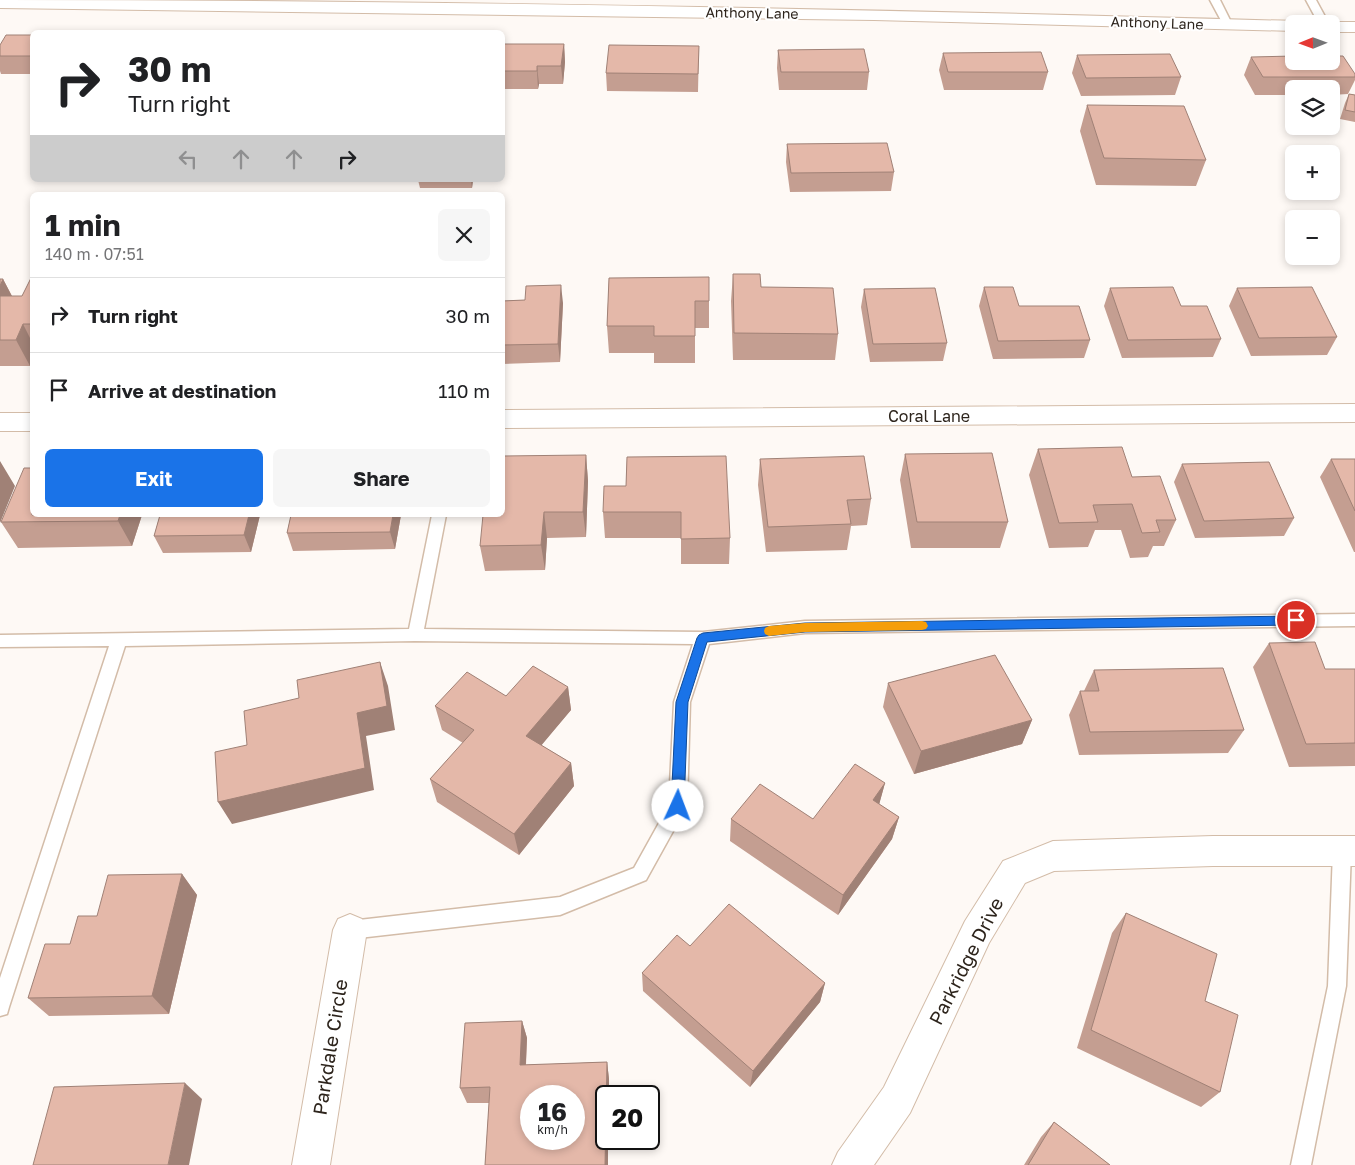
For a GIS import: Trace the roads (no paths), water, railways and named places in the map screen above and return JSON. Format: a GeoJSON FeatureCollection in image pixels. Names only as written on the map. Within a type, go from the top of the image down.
{"type":"FeatureCollection","features":[{"type":"Feature","properties":{"kind":"street","name":"Anthony Lane"},"geometry":{"type":"LineString","coordinates":[[0,3],[285,3],[1285,26]]}},
{"type":"Feature","properties":{"kind":"street"},"geometry":{"type":"LineString","coordinates":[[1340,26],[1355,27]]}},
{"type":"Feature","properties":{"kind":"street","name":"Coral Lane"},"geometry":{"type":"LineString","coordinates":[[505,419],[1355,413]]}},
{"type":"Feature","properties":{"kind":"street"},"geometry":{"type":"LineString","coordinates":[[0,422],[30,422]]}},
{"type":"Feature","properties":{"kind":"street","name":"Parkridge Drive"},"geometry":{"type":"LineString","coordinates":[[851,1165],[897,1100],[977,932],[1014,872],[1053,856],[1213,851],[1349,851]]}},
{"type":"Feature","properties":{"kind":"street","name":"Parkdale Circle"},"geometry":{"type":"LineString","coordinates":[[311,1165],[350,930]]}},
{"type":"Feature","properties":{"kind":"lane"},"geometry":{"type":"LineString","coordinates":[[1215,0],[1227,24]]}},
{"type":"Feature","properties":{"kind":"lane"},"geometry":{"type":"LineString","coordinates":[[1311,0],[1319,15]]}},
{"type":"Feature","properties":{"kind":"lane"},"geometry":{"type":"LineString","coordinates":[[415,635],[439,517]]}},
{"type":"Feature","properties":{"kind":"lane"},"geometry":{"type":"LineString","coordinates":[[0,641],[415,635],[703,638],[805,627],[1355,620]]}},
{"type":"Feature","properties":{"kind":"lane"},"geometry":{"type":"LineString","coordinates":[[350,930],[560,906],[640,874],[678,806],[682,702],[703,638]]}},
{"type":"Feature","properties":{"kind":"lane"},"geometry":{"type":"LineString","coordinates":[[0,1007],[119,639]]}},
{"type":"Feature","properties":{"kind":"lane"},"geometry":{"type":"LineString","coordinates":[[1301,1165],[1337,986],[1349,851]]}}]}
